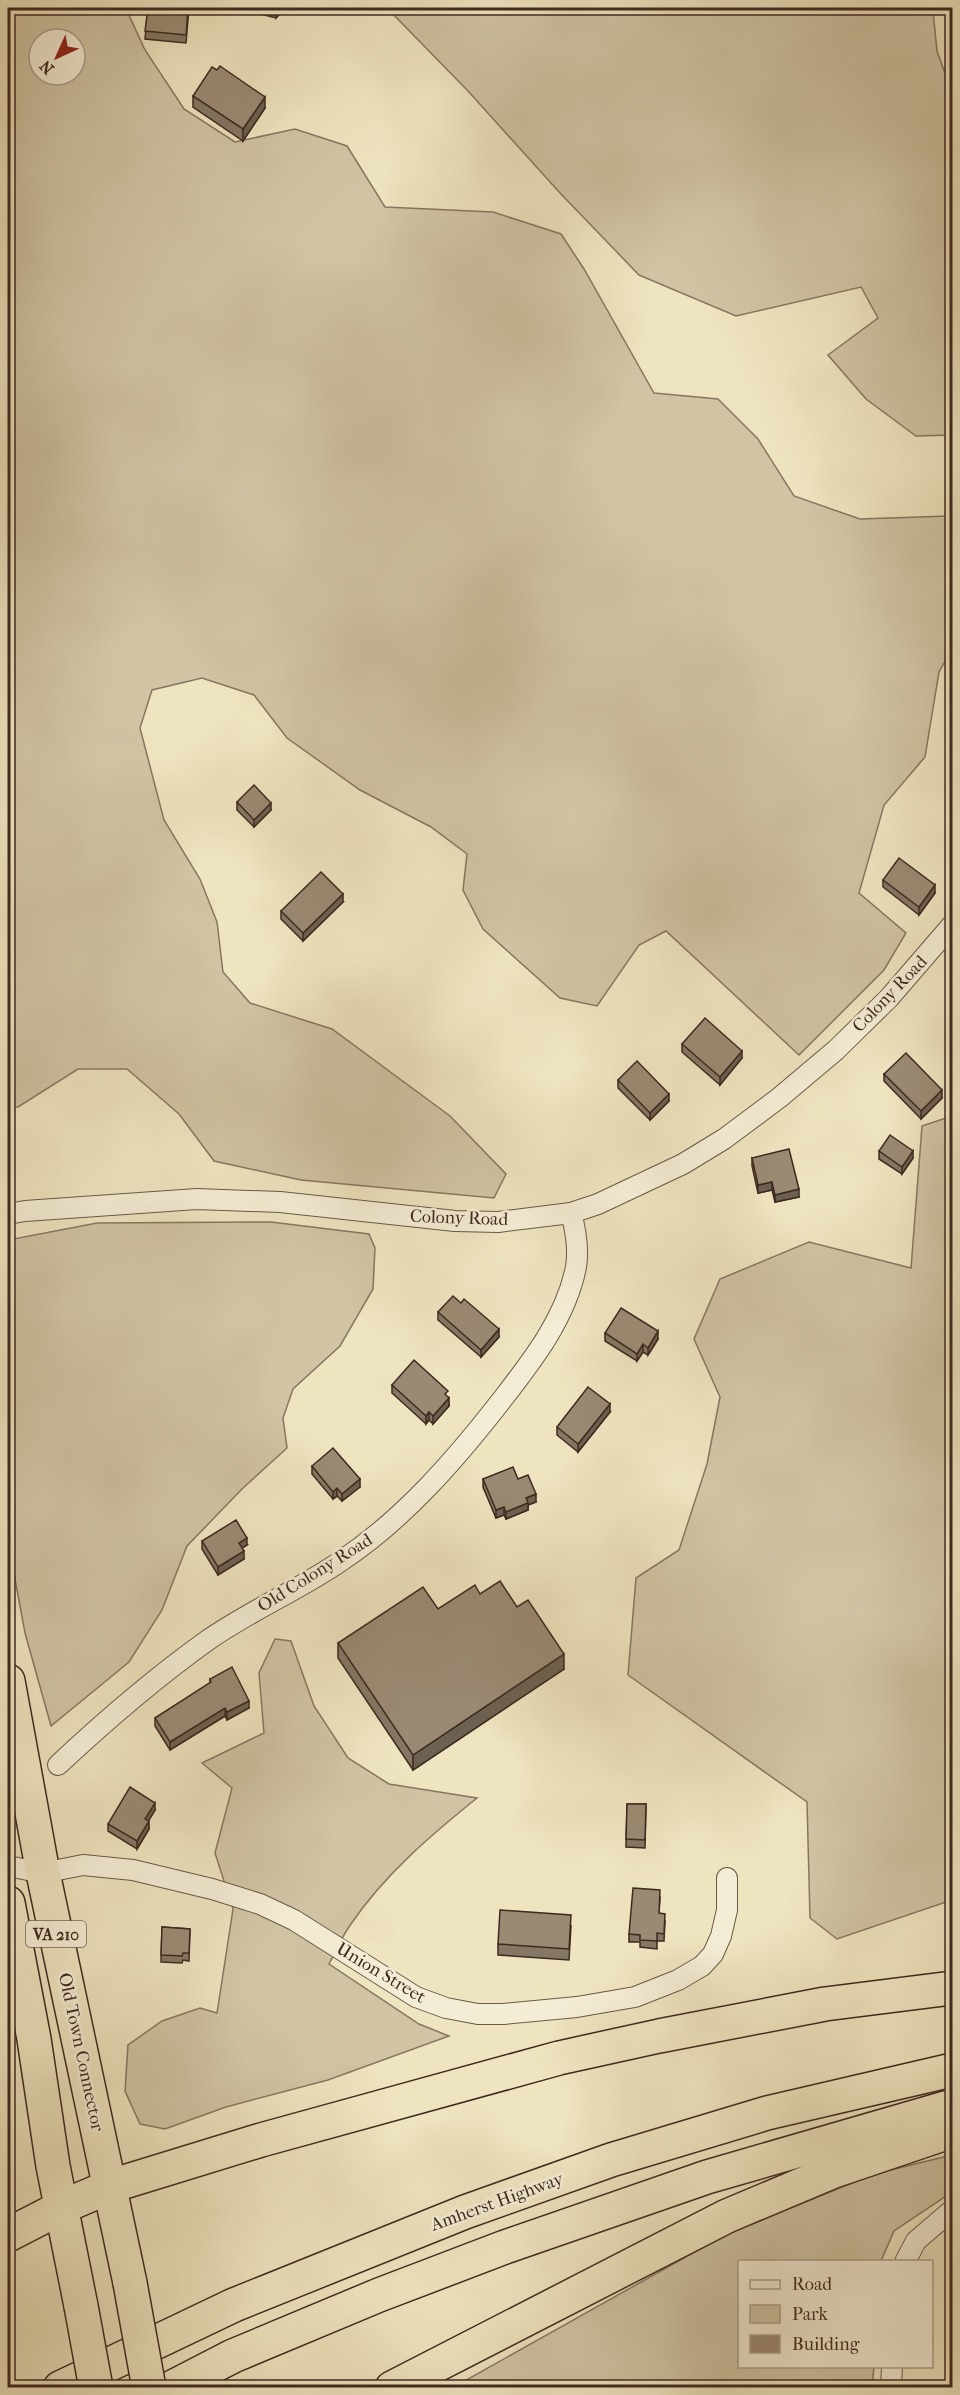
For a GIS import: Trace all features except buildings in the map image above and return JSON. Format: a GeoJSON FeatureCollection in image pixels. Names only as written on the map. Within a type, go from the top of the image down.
{"type":"FeatureCollection","features":[{"type":"Feature","properties":{"kind":"highway","name":"Old Town Connector"},"geometry":{"type":"LineString","coordinates":[[8,1682],[43,1873],[111,2186],[149,2388]]}},
{"type":"Feature","properties":{"kind":"highway","name":"VA 210"},"geometry":{"type":"LineString","coordinates":[[8,1904],[96,2388]]}},
{"type":"Feature","properties":{"kind":"highway"},"geometry":{"type":"LineString","coordinates":[[8,2235],[62,2207],[111,2186],[261,2140],[559,2058],[825,2004],[952,1988]]}},
{"type":"Feature","properties":{"kind":"highway","name":"Amherst Highway"},"geometry":{"type":"LineString","coordinates":[[60,2388],[234,2305],[476,2208],[611,2160],[767,2113],[952,2070]]}},
{"type":"Feature","properties":{"kind":"highway"},"geometry":{"type":"LineString","coordinates":[[171,2388],[243,2352],[379,2295],[505,2247],[707,2177],[952,2106]]}},
{"type":"Feature","properties":{"kind":"highway"},"geometry":{"type":"LineString","coordinates":[[392,2388],[727,2216],[834,2171],[952,2131]]}},
{"type":"Feature","properties":{"kind":"street","name":"Colony Road"},"geometry":{"type":"LineString","coordinates":[[8,1214],[197,1199],[280,1202],[455,1221],[498,1222],[571,1213],[598,1204],[683,1164],[724,1139],[779,1098],[836,1050],[889,998],[952,925]]}},
{"type":"Feature","properties":{"kind":"street","name":"Old Colony Road"},"geometry":{"type":"LineString","coordinates":[[58,1765],[157,1677],[220,1632],[341,1561],[374,1537],[412,1503],[473,1438],[531,1363],[550,1333],[565,1301],[576,1267],[578,1239],[571,1213]]}},
{"type":"Feature","properties":{"kind":"street","name":"Union Street"},"geometry":{"type":"LineString","coordinates":[[8,1866],[43,1873],[83,1865],[133,1870],[260,1904],[304,1926],[416,1997],[446,2008],[478,2014],[577,2007],[635,1997],[678,1980],[702,1966],[713,1954],[721,1936],[727,1910],[727,1878]]}},
{"type":"Feature","properties":{"kind":"street"},"geometry":{"type":"LineString","coordinates":[[906,2260],[916,2241],[952,2210]]}},
{"type":"Feature","properties":{"kind":"street"},"geometry":{"type":"LineString","coordinates":[[891,2388],[892,2368]]}},
{"type":"Feature","properties":{"kind":"green space"},"geometry":{"type":"Polygon","coordinates":[[[8,8],[128,8],[128,13],[145,50],[184,109],[235,142],[295,129],[347,146],[385,207],[493,212],[561,234],[584,269],[654,393],[718,399],[758,439],[794,496],[860,519],[949,516],[952,518],[952,649],[939,672],[925,757],[884,805],[859,893],[906,933],[884,970],[799,1055],[666,931],[639,945],[597,1006],[560,998],[483,929],[463,890],[467,854],[431,827],[360,790],[287,738],[254,695],[202,678],[152,690],[140,728],[164,820],[200,879],[217,922],[223,972],[250,1003],[332,1029],[450,1116],[506,1174],[494,1198],[301,1180],[214,1161],[179,1114],[127,1069],[78,1069],[18,1107],[8,1107],[8,8]]]}},
{"type":"Feature","properties":{"kind":"green space"},"geometry":{"type":"Polygon","coordinates":[[[387,8],[935,8],[933,11],[937,51],[952,93],[952,435],[916,436],[866,399],[828,355],[878,318],[861,287],[736,316],[639,275],[560,193],[468,91],[387,8]]]}},
{"type":"Feature","properties":{"kind":"green space"},"geometry":{"type":"Polygon","coordinates":[[[952,1116],[952,1900],[837,1939],[810,1918],[807,1802],[628,1675],[636,1578],[679,1550],[707,1464],[720,1397],[694,1339],[720,1279],[809,1242],[911,1268],[922,1126],[952,1116]]]}},
{"type":"Feature","properties":{"kind":"green space"},"geometry":{"type":"Polygon","coordinates":[[[271,1222],[369,1234],[375,1248],[373,1289],[340,1346],[293,1389],[283,1418],[287,1448],[242,1489],[187,1546],[162,1610],[129,1662],[51,1726],[25,1633],[8,1541],[8,1240],[97,1223],[271,1222]]]}},
{"type":"Feature","properties":{"kind":"green space"},"geometry":{"type":"Polygon","coordinates":[[[275,1639],[291,1641],[314,1706],[348,1758],[389,1784],[477,1798],[426,1841],[379,1888],[348,1929],[329,1964],[419,2024],[449,2036],[328,2080],[226,2107],[165,2129],[140,2124],[125,2091],[128,2045],[162,2021],[200,2008],[217,2013],[233,1909],[215,1853],[232,1788],[202,1763],[264,1733],[259,1673],[275,1639]]]}},
{"type":"Feature","properties":{"kind":"green space"},"geometry":{"type":"Polygon","coordinates":[[[952,2155],[952,2192],[894,2231],[881,2260],[738,2260],[738,2368],[874,2368],[872,2387],[452,2388],[725,2235],[874,2174],[952,2155]]]}}]}
